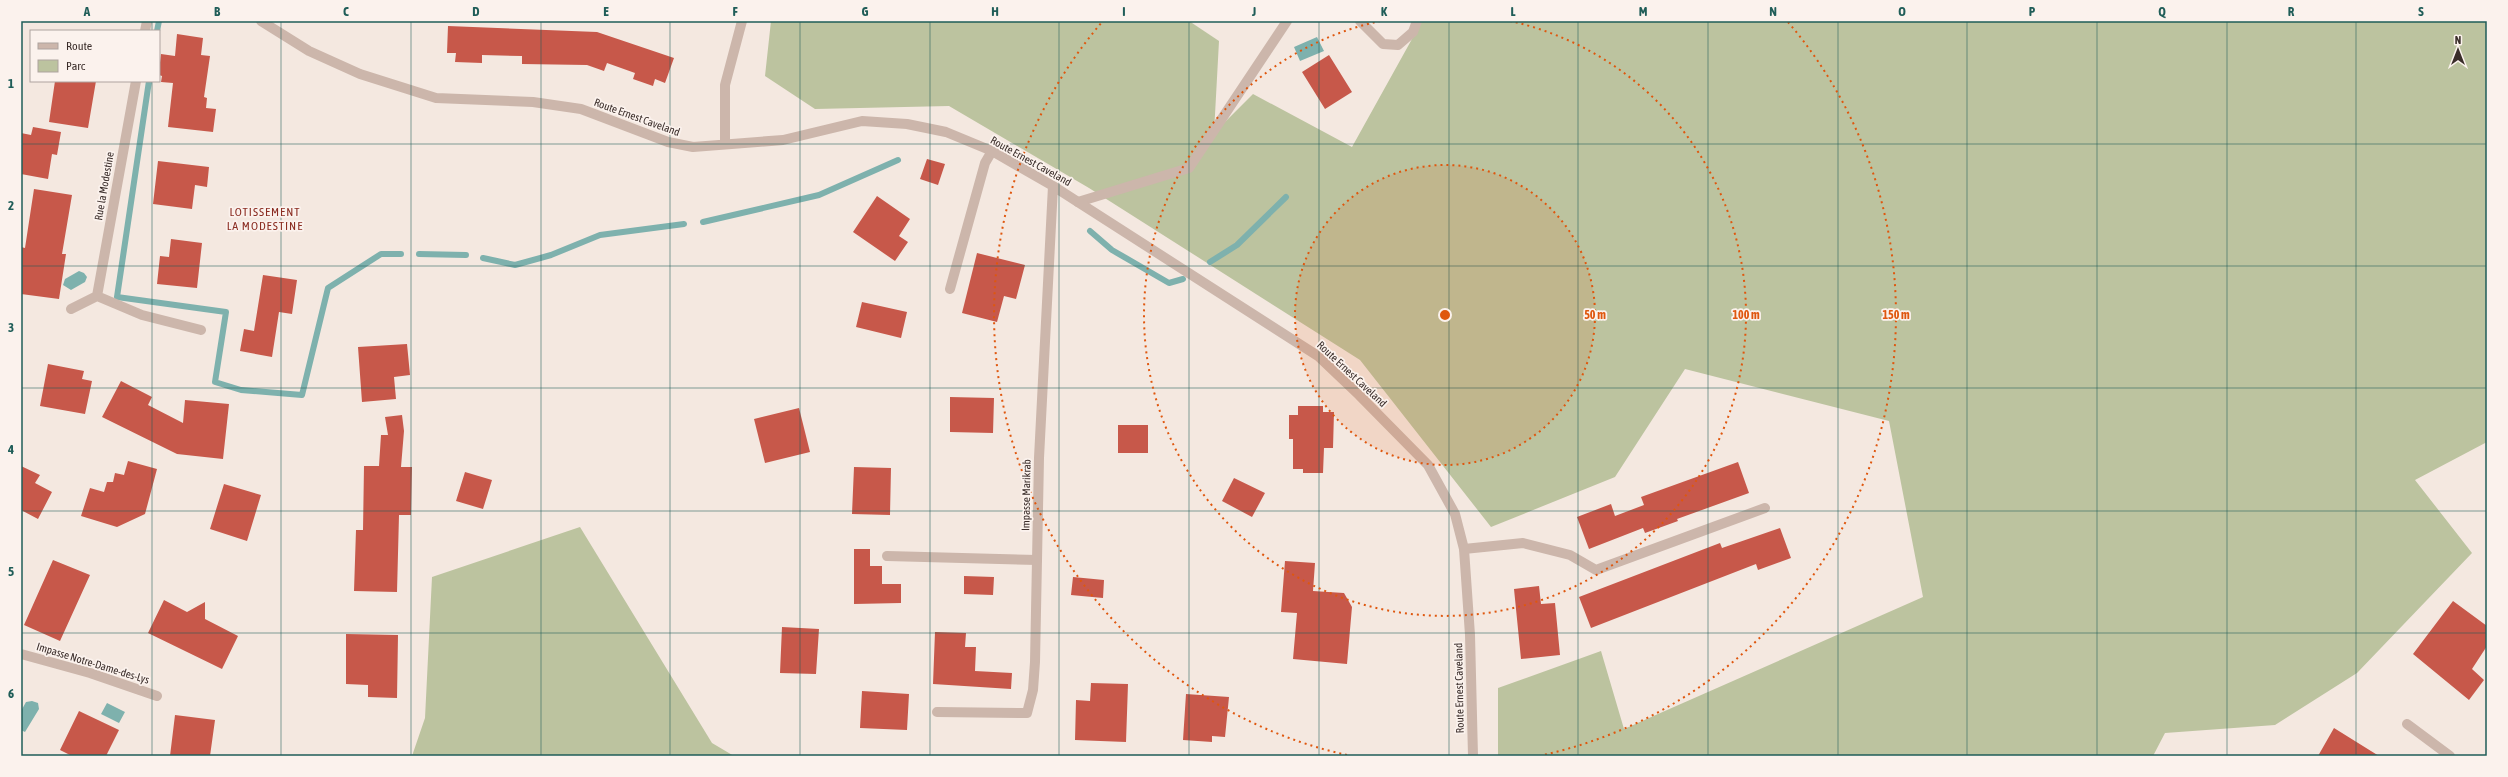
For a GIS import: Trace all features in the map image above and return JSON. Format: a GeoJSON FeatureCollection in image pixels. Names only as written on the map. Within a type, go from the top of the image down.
{"type":"FeatureCollection","features":[{"type":"Feature","properties":{"kind":"street","name":"Route Ernest Caveland"},"geometry":{"type":"LineString","coordinates":[[261,21],[309,51],[354,71],[436,98],[533,102],[580,109],[668,142],[693,147],[725,143],[783,140],[862,122],[907,124],[946,132],[992,151],[1053,186],[1318,356],[1428,465],[1455,514],[1464,548],[1470,635],[1473,756]]}},
{"type":"Feature","properties":{"kind":"street"},"geometry":{"type":"LineString","coordinates":[[725,143],[725,85],[742,21]]}},
{"type":"Feature","properties":{"kind":"street"},"geometry":{"type":"LineString","coordinates":[[1078,202],[1189,168],[1287,21]]}},
{"type":"Feature","properties":{"kind":"street"},"geometry":{"type":"LineString","coordinates":[[1360,21],[1383,44],[1398,45],[1413,32],[1418,21]]}},
{"type":"Feature","properties":{"kind":"street","name":"Rue la Modestine"},"geometry":{"type":"LineString","coordinates":[[97,296],[136,82]]}},
{"type":"Feature","properties":{"kind":"street"},"geometry":{"type":"LineString","coordinates":[[950,289],[985,163],[992,151]]}},
{"type":"Feature","properties":{"kind":"street","name":"Impasse Marikrab"},"geometry":{"type":"LineString","coordinates":[[936,712],[1026,713],[1032,690],[1035,662],[1038,458],[1053,186]]}},
{"type":"Feature","properties":{"kind":"street"},"geometry":{"type":"LineString","coordinates":[[70,309],[97,296],[142,315],[200,330]]}},
{"type":"Feature","properties":{"kind":"street"},"geometry":{"type":"LineString","coordinates":[[1464,548],[1523,543],[1570,554],[1596,570],[1765,508]]}},
{"type":"Feature","properties":{"kind":"street"},"geometry":{"type":"LineString","coordinates":[[887,556],[1037,560]]}},
{"type":"Feature","properties":{"kind":"street","name":"Impasse Notre-Dame-des-Lys"},"geometry":{"type":"LineString","coordinates":[[21,654],[90,672],[157,696]]}},
{"type":"Feature","properties":{"kind":"street"},"geometry":{"type":"LineString","coordinates":[[2407,724],[2450,756]]}},
{"type":"Feature","properties":{"kind":"green space"},"geometry":{"type":"Polygon","coordinates":[[[771,21],[1189,21],[1219,41],[1214,133],[1253,94],[1352,147],[1422,21],[2487,21],[2487,442],[2415,480],[2472,553],[2357,673],[2275,725],[2165,733],[2153,756],[1498,756],[1498,688],[1601,651],[1624,729],[1923,597],[1889,421],[1685,369],[1615,477],[1491,527],[1360,360],[1089,188],[949,106],[815,109],[765,76],[771,21]]]}},
{"type":"Feature","properties":{"kind":"green space"},"geometry":{"type":"Polygon","coordinates":[[[580,527],[712,743],[734,756],[412,756],[425,718],[432,577],[580,527]]]}},
{"type":"Feature","properties":{"kind":"water"},"geometry":{"type":"Polygon","coordinates":[[[1317,37],[1324,51],[1300,61],[1294,47],[1317,37]]]}},
{"type":"Feature","properties":{"kind":"water"},"geometry":{"type":"Polygon","coordinates":[[[79,271],[84,273],[87,277],[85,282],[71,290],[63,285],[65,279],[79,271]]]}},
{"type":"Feature","properties":{"kind":"water"},"geometry":{"type":"Polygon","coordinates":[[[32,701],[38,703],[39,709],[25,732],[21,730],[21,711],[26,702],[32,701]]]}},
{"type":"Feature","properties":{"kind":"water"},"geometry":{"type":"Polygon","coordinates":[[[107,703],[125,712],[119,723],[101,714],[107,703]]]}},
{"type":"Feature","properties":{"kind":"building"},"geometry":{"type":"Polygon","coordinates":[[[448,26],[597,32],[674,58],[665,83],[655,79],[653,86],[633,79],[635,73],[607,63],[604,71],[587,65],[522,64],[522,56],[482,55],[482,63],[455,62],[456,53],[447,53],[448,26]]]}},
{"type":"Feature","properties":{"kind":"building"},"geometry":{"type":"Polygon","coordinates":[[[177,34],[203,38],[201,55],[210,56],[204,97],[207,98],[206,108],[216,109],[213,132],[168,127],[173,83],[161,82],[162,76],[160,75],[160,62],[161,54],[175,56],[177,34]]]}},
{"type":"Feature","properties":{"kind":"building"},"geometry":{"type":"Polygon","coordinates":[[[1329,55],[1352,92],[1325,109],[1302,72],[1329,55]]]}},
{"type":"Feature","properties":{"kind":"building"},"geometry":{"type":"Polygon","coordinates":[[[55,82],[96,82],[88,128],[49,122],[55,82]]]}},
{"type":"Feature","properties":{"kind":"building"},"geometry":{"type":"Polygon","coordinates":[[[33,127],[61,132],[57,155],[52,154],[48,179],[21,174],[21,133],[31,135],[33,127]]]}},
{"type":"Feature","properties":{"kind":"building"},"geometry":{"type":"Polygon","coordinates":[[[927,159],[945,164],[938,185],[920,179],[927,159]]]}},
{"type":"Feature","properties":{"kind":"building"},"geometry":{"type":"Polygon","coordinates":[[[158,161],[209,167],[207,187],[195,185],[192,209],[153,204],[158,161]]]}},
{"type":"Feature","properties":{"kind":"building"},"geometry":{"type":"Polygon","coordinates":[[[34,189],[72,195],[62,254],[66,254],[59,299],[21,294],[21,247],[25,248],[34,189]]]}},
{"type":"Feature","properties":{"kind":"building"},"geometry":{"type":"Polygon","coordinates":[[[877,196],[910,219],[899,236],[908,242],[895,261],[853,232],[877,196]]]}},
{"type":"Feature","properties":{"kind":"building"},"geometry":{"type":"Polygon","coordinates":[[[171,239],[202,243],[197,288],[157,284],[160,256],[169,257],[171,239]]]}},
{"type":"Feature","properties":{"kind":"building"},"geometry":{"type":"Polygon","coordinates":[[[977,253],[1025,265],[1016,299],[1004,296],[997,322],[962,313],[977,253]]]}},
{"type":"Feature","properties":{"kind":"building"},"geometry":{"type":"Polygon","coordinates":[[[263,275],[297,280],[292,314],[279,312],[272,357],[240,351],[244,329],[254,331],[263,275]]]}},
{"type":"Feature","properties":{"kind":"building"},"geometry":{"type":"Polygon","coordinates":[[[862,302],[907,312],[901,338],[856,327],[862,302]]]}},
{"type":"Feature","properties":{"kind":"building"},"geometry":{"type":"Polygon","coordinates":[[[407,344],[410,375],[394,377],[396,399],[362,402],[358,347],[407,344]]]}},
{"type":"Feature","properties":{"kind":"building"},"geometry":{"type":"Polygon","coordinates":[[[48,364],[84,371],[82,379],[92,381],[85,414],[40,406],[48,364]]]}},
{"type":"Feature","properties":{"kind":"building"},"geometry":{"type":"Polygon","coordinates":[[[121,381],[152,397],[148,405],[183,423],[185,400],[229,404],[223,459],[177,454],[102,417],[121,381]]]}},
{"type":"Feature","properties":{"kind":"building"},"geometry":{"type":"Polygon","coordinates":[[[950,397],[994,398],[993,433],[950,432],[950,397]]]}},
{"type":"Feature","properties":{"kind":"building"},"geometry":{"type":"Polygon","coordinates":[[[1298,406],[1323,406],[1323,412],[1334,412],[1333,448],[1324,448],[1323,473],[1303,473],[1303,469],[1293,469],[1293,439],[1289,439],[1289,415],[1298,415],[1298,406]]]}},
{"type":"Feature","properties":{"kind":"building"},"geometry":{"type":"Polygon","coordinates":[[[799,408],[810,452],[765,463],[754,419],[799,408]]]}},
{"type":"Feature","properties":{"kind":"building"},"geometry":{"type":"Polygon","coordinates":[[[402,415],[404,431],[401,467],[412,467],[411,515],[399,515],[397,592],[354,591],[356,530],[363,530],[364,466],[379,466],[381,435],[388,435],[385,417],[402,415]]]}},
{"type":"Feature","properties":{"kind":"building"},"geometry":{"type":"Polygon","coordinates":[[[1118,425],[1148,425],[1148,453],[1118,453],[1118,425]]]}},
{"type":"Feature","properties":{"kind":"building"},"geometry":{"type":"Polygon","coordinates":[[[128,461],[157,469],[145,514],[117,527],[81,516],[90,488],[104,492],[107,482],[113,482],[115,473],[124,475],[128,461]]]}},
{"type":"Feature","properties":{"kind":"building"},"geometry":{"type":"Polygon","coordinates":[[[1738,462],[1749,493],[1677,519],[1678,521],[1645,533],[1643,528],[1589,549],[1577,517],[1611,504],[1615,516],[1644,505],[1641,497],[1738,462]]]}},
{"type":"Feature","properties":{"kind":"building"},"geometry":{"type":"Polygon","coordinates":[[[21,466],[40,475],[35,483],[52,492],[38,519],[21,510],[21,466]]]}},
{"type":"Feature","properties":{"kind":"building"},"geometry":{"type":"Polygon","coordinates":[[[854,467],[891,468],[890,515],[852,514],[854,467]]]}},
{"type":"Feature","properties":{"kind":"building"},"geometry":{"type":"Polygon","coordinates":[[[465,472],[492,480],[483,509],[456,501],[465,472]]]}},
{"type":"Feature","properties":{"kind":"building"},"geometry":{"type":"Polygon","coordinates":[[[1234,478],[1265,493],[1252,517],[1222,501],[1234,478]]]}},
{"type":"Feature","properties":{"kind":"building"},"geometry":{"type":"Polygon","coordinates":[[[224,484],[261,495],[247,541],[210,529],[224,484]]]}},
{"type":"Feature","properties":{"kind":"building"},"geometry":{"type":"Polygon","coordinates":[[[1780,528],[1791,558],[1758,570],[1756,564],[1591,628],[1579,597],[1720,543],[1722,548],[1780,528]]]}},
{"type":"Feature","properties":{"kind":"building"},"geometry":{"type":"Polygon","coordinates":[[[854,549],[870,549],[870,566],[882,566],[882,584],[901,584],[901,603],[854,604],[854,549]]]}},
{"type":"Feature","properties":{"kind":"building"},"geometry":{"type":"Polygon","coordinates":[[[53,560],[90,575],[60,641],[24,625],[53,560]]]}},
{"type":"Feature","properties":{"kind":"building"},"geometry":{"type":"Polygon","coordinates":[[[1285,561],[1315,563],[1313,591],[1344,593],[1352,607],[1347,664],[1293,659],[1297,613],[1281,612],[1285,561]]]}},
{"type":"Feature","properties":{"kind":"building"},"geometry":{"type":"Polygon","coordinates":[[[964,576],[994,577],[993,595],[964,594],[964,576]]]}},
{"type":"Feature","properties":{"kind":"building"},"geometry":{"type":"Polygon","coordinates":[[[1073,577],[1104,580],[1103,598],[1071,595],[1073,577]]]}},
{"type":"Feature","properties":{"kind":"building"},"geometry":{"type":"Polygon","coordinates":[[[1539,586],[1541,604],[1555,603],[1560,655],[1521,659],[1514,589],[1539,586]]]}},
{"type":"Feature","properties":{"kind":"building"},"geometry":{"type":"Polygon","coordinates":[[[164,600],[187,612],[205,602],[205,619],[238,636],[222,669],[148,633],[164,600]]]}},
{"type":"Feature","properties":{"kind":"building"},"geometry":{"type":"Polygon","coordinates":[[[2453,601],[2487,626],[2487,646],[2472,669],[2484,680],[2469,700],[2413,654],[2453,601]]]}},
{"type":"Feature","properties":{"kind":"building"},"geometry":{"type":"Polygon","coordinates":[[[782,627],[819,629],[816,674],[780,673],[782,627]]]}},
{"type":"Feature","properties":{"kind":"building"},"geometry":{"type":"Polygon","coordinates":[[[935,632],[966,633],[965,647],[976,647],[975,671],[1012,673],[1011,689],[933,684],[935,632]]]}},
{"type":"Feature","properties":{"kind":"building"},"geometry":{"type":"Polygon","coordinates":[[[346,634],[398,635],[397,698],[368,697],[368,685],[346,684],[346,634]]]}},
{"type":"Feature","properties":{"kind":"building"},"geometry":{"type":"Polygon","coordinates":[[[1091,683],[1128,684],[1126,742],[1075,740],[1076,700],[1090,701],[1091,683]]]}},
{"type":"Feature","properties":{"kind":"building"},"geometry":{"type":"Polygon","coordinates":[[[862,691],[909,694],[907,730],[860,728],[862,691]]]}},
{"type":"Feature","properties":{"kind":"building"},"geometry":{"type":"Polygon","coordinates":[[[1186,694],[1229,697],[1225,737],[1212,736],[1212,742],[1183,740],[1186,694]]]}},
{"type":"Feature","properties":{"kind":"building"},"geometry":{"type":"Polygon","coordinates":[[[79,711],[119,730],[106,756],[72,756],[60,750],[79,711]]]}},
{"type":"Feature","properties":{"kind":"building"},"geometry":{"type":"Polygon","coordinates":[[[175,715],[215,720],[210,756],[170,756],[175,715]]]}},
{"type":"Feature","properties":{"kind":"building"},"geometry":{"type":"Polygon","coordinates":[[[2334,728],[2379,756],[2318,756],[2334,728]]]}},
{"type":"Feature","properties":{"kind":"waterway"},"geometry":{"type":"LineString","coordinates":[[157,30],[159,21]]}},
{"type":"Feature","properties":{"kind":"waterway"},"geometry":{"type":"LineString","coordinates":[[149,82],[117,297],[226,312],[215,382],[241,390],[302,395],[328,288],[381,254],[401,254]]}},
{"type":"Feature","properties":{"kind":"waterway"},"geometry":{"type":"LineString","coordinates":[[703,222],[819,195],[898,160]]}},
{"type":"Feature","properties":{"kind":"waterway"},"geometry":{"type":"LineString","coordinates":[[1210,262],[1237,245],[1286,197]]}},
{"type":"Feature","properties":{"kind":"waterway"},"geometry":{"type":"LineString","coordinates":[[483,258],[515,265],[551,255],[600,235],[684,224]]}},
{"type":"Feature","properties":{"kind":"waterway"},"geometry":{"type":"LineString","coordinates":[[1090,231],[1112,250],[1169,283],[1183,279]]}},
{"type":"Feature","properties":{"kind":"waterway"},"geometry":{"type":"LineString","coordinates":[[419,254],[466,255]]}},
{"type":"Feature","properties":{"kind":"district","name":"LOTISSEMENT LA MODESTINE"},"geometry":{"type":"Point","coordinates":[265,219]}}]}
